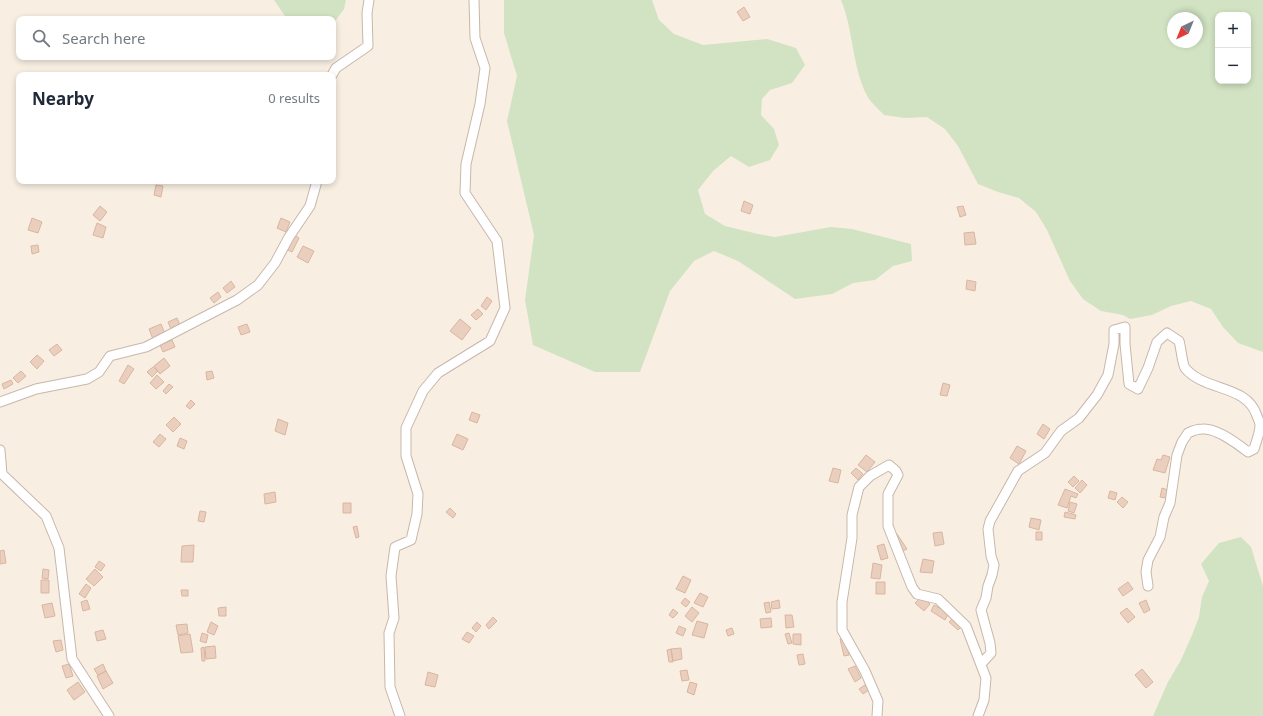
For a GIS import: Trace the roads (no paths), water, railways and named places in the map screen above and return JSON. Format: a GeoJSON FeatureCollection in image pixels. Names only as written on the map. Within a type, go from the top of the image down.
{"type":"FeatureCollection","features":[{"type":"Feature","properties":{"kind":"street"},"geometry":{"type":"LineString","coordinates":[[334,72],[336,68],[368,46],[367,13],[369,0]]}},
{"type":"Feature","properties":{"kind":"street"},"geometry":{"type":"LineString","coordinates":[[400,716],[390,687],[390,633],[394,618],[391,576],[396,548],[411,540],[417,514],[418,494],[406,456],[406,428],[423,391],[438,373],[490,341],[505,308],[497,241],[465,193],[466,164],[480,104],[485,68],[475,38],[474,0]]}},
{"type":"Feature","properties":{"kind":"street"},"geometry":{"type":"LineString","coordinates":[[0,402],[36,389],[88,379],[99,372],[110,356],[146,347],[237,300],[258,285],[275,263],[289,237],[310,206],[316,184]]}},
{"type":"Feature","properties":{"kind":"street"},"geometry":{"type":"LineString","coordinates":[[981,664],[991,653],[990,642],[981,610],[986,598],[994,565],[991,556],[988,529],[990,521],[1018,471],[1045,453],[1061,432],[1079,418],[1097,395],[1108,375],[1114,344],[1114,330],[1125,327],[1129,384],[1138,389],[1148,368],[1157,342],[1167,333],[1179,341],[1184,366],[1193,375],[1208,384],[1228,390],[1246,398],[1255,408],[1260,424],[1254,449],[1248,452],[1220,433],[1204,428],[1188,433],[1182,442],[1177,455],[1170,503],[1164,517],[1160,537],[1148,560],[1146,572],[1148,586]]}},
{"type":"Feature","properties":{"kind":"street"},"geometry":{"type":"LineString","coordinates":[[0,450],[2,474],[46,516],[59,548],[72,660],[108,716]]}},
{"type":"Feature","properties":{"kind":"street"},"geometry":{"type":"LineString","coordinates":[[877,716],[878,701],[865,671],[842,630],[842,602],[852,538],[852,515],[859,487],[870,476],[889,465],[898,475],[888,494],[888,526],[912,586],[917,594],[938,599],[966,626],[986,678],[984,700],[978,716]]}}]}
